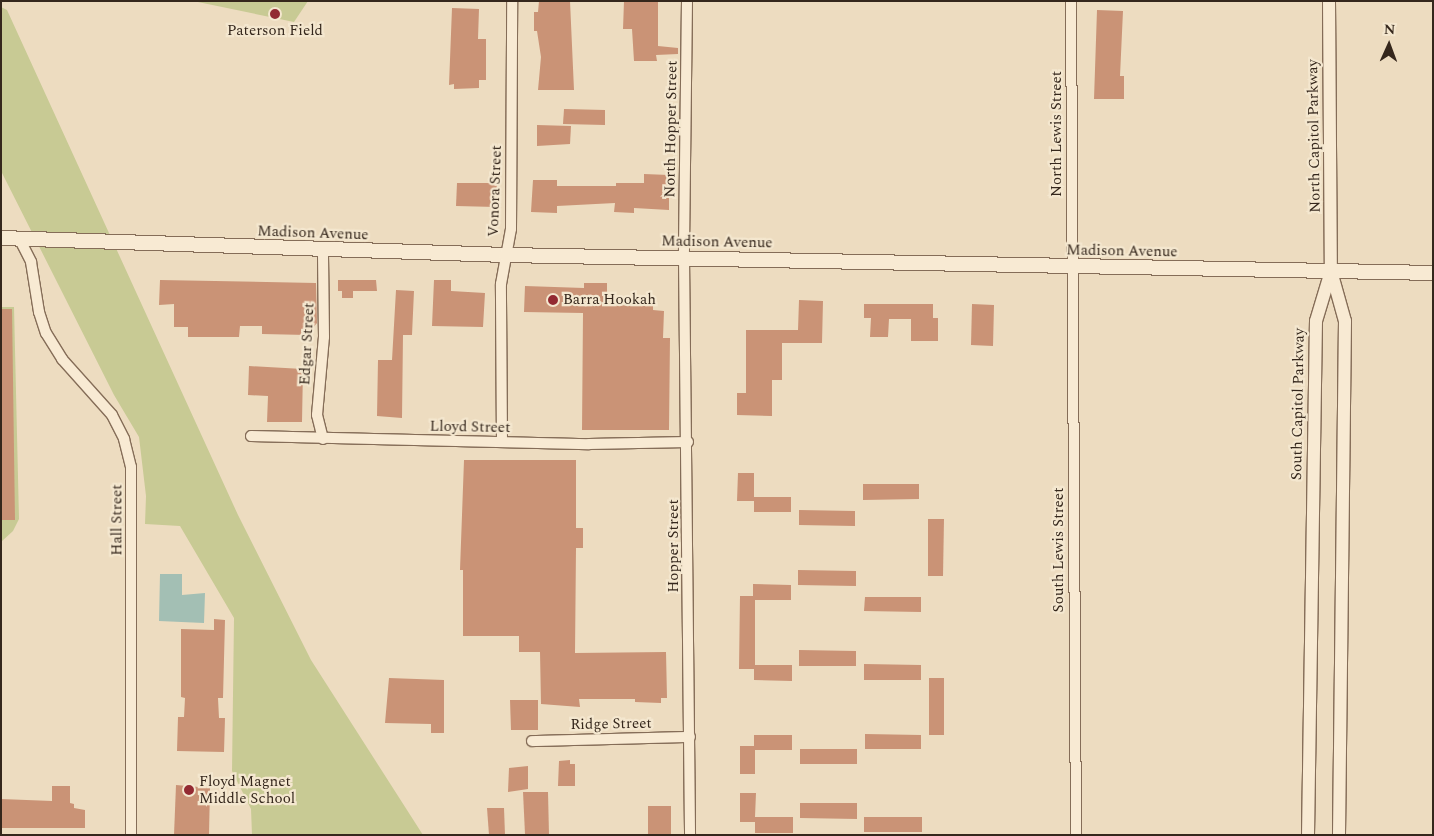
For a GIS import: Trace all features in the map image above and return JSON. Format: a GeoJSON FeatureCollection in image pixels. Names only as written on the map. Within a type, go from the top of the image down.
{"type":"FeatureCollection","features":[{"type":"Feature","properties":{"kind":"main road","name":"Madison Avenue"},"geometry":{"type":"LineString","coordinates":[[1,238],[506,255],[1433,273]]}},
{"type":"Feature","properties":{"kind":"street","name":"Vonora Street"},"geometry":{"type":"LineString","coordinates":[[502,442],[501,284],[512,229],[512,1]]}},
{"type":"Feature","properties":{"kind":"street","name":"North Hopper Street"},"geometry":{"type":"LineString","coordinates":[[684,258],[687,1]]}},
{"type":"Feature","properties":{"kind":"street","name":"North Lewis Street"},"geometry":{"type":"LineString","coordinates":[[1071,1],[1073,266]]}},
{"type":"Feature","properties":{"kind":"street","name":"North Capitol Parkway"},"geometry":{"type":"LineString","coordinates":[[1329,1],[1331,271]]}},
{"type":"Feature","properties":{"kind":"street","name":"Hall Street"},"geometry":{"type":"LineString","coordinates":[[19,238],[31,262],[39,312],[46,333],[62,359],[112,415],[124,439],[131,467],[131,835]]}},
{"type":"Feature","properties":{"kind":"street","name":"Edgar Street"},"geometry":{"type":"LineString","coordinates":[[323,250],[324,337],[317,415],[323,439]]}},
{"type":"Feature","properties":{"kind":"street","name":"Hopper Street"},"geometry":{"type":"LineString","coordinates":[[684,258],[688,442],[690,835]]}},
{"type":"Feature","properties":{"kind":"street","name":"South Lewis Street"},"geometry":{"type":"LineString","coordinates":[[1073,266],[1076,835]]}},
{"type":"Feature","properties":{"kind":"street","name":"South Capitol Parkway"},"geometry":{"type":"LineString","coordinates":[[1308,835],[1316,321],[1331,271]]}},
{"type":"Feature","properties":{"kind":"street"},"geometry":{"type":"LineString","coordinates":[[1331,271],[1345,321],[1340,835]]}},
{"type":"Feature","properties":{"kind":"street","name":"Lloyd Street"},"geometry":{"type":"LineString","coordinates":[[251,436],[589,444],[688,442]]}},
{"type":"Feature","properties":{"kind":"street","name":"Ridge Street"},"geometry":{"type":"LineString","coordinates":[[532,741],[690,737]]}},
{"type":"Feature","properties":{"kind":"green space","name":"Paterson Field"},"geometry":{"type":"Polygon","coordinates":[[[193,1],[308,1],[294,22],[193,1]]]}},
{"type":"Feature","properties":{"kind":"green space"},"geometry":{"type":"Polygon","coordinates":[[[1,7],[7,10],[238,515],[311,660],[423,835],[252,835],[251,809],[232,771],[234,618],[180,526],[145,524],[146,496],[139,437],[114,395],[1,171],[1,7]]]}},
{"type":"Feature","properties":{"kind":"green space"},"geometry":{"type":"Polygon","coordinates":[[[1,307],[14,307],[19,519],[13,531],[1,542],[1,307]]]}},
{"type":"Feature","properties":{"kind":"shaded area"},"geometry":{"type":"Polygon","coordinates":[[[160,574],[182,574],[182,595],[205,593],[204,623],[159,621],[160,574]]]}},
{"type":"Feature","properties":{"kind":"building"},"geometry":{"type":"Polygon","coordinates":[[[539,1],[570,1],[574,90],[538,90],[541,57],[537,31],[534,31],[534,12],[538,12],[539,1]]]}},
{"type":"Feature","properties":{"kind":"building"},"geometry":{"type":"Polygon","coordinates":[[[624,1],[658,1],[658,46],[678,48],[678,54],[656,55],[657,61],[634,61],[632,29],[623,29],[624,1]]]}},
{"type":"Feature","properties":{"kind":"building"},"geometry":{"type":"Polygon","coordinates":[[[452,8],[479,9],[478,39],[486,39],[486,80],[479,80],[479,88],[454,89],[454,84],[449,85],[452,8]]]}},
{"type":"Feature","properties":{"kind":"building"},"geometry":{"type":"Polygon","coordinates":[[[1097,10],[1123,11],[1120,76],[1124,76],[1124,99],[1094,99],[1097,10]]]}},
{"type":"Feature","properties":{"kind":"building"},"geometry":{"type":"Polygon","coordinates":[[[564,109],[605,110],[605,125],[563,124],[564,109]]]}},
{"type":"Feature","properties":{"kind":"building"},"geometry":{"type":"Polygon","coordinates":[[[537,125],[571,126],[570,144],[537,146],[537,125]]]}},
{"type":"Feature","properties":{"kind":"building"},"geometry":{"type":"Polygon","coordinates":[[[644,174],[669,175],[669,210],[634,208],[634,213],[614,212],[615,203],[557,206],[557,213],[531,212],[533,180],[557,180],[557,186],[616,186],[616,183],[644,183],[644,174]]]}},
{"type":"Feature","properties":{"kind":"building"},"geometry":{"type":"Polygon","coordinates":[[[457,183],[497,183],[496,207],[456,206],[457,183]]]}},
{"type":"Feature","properties":{"kind":"building"},"geometry":{"type":"Polygon","coordinates":[[[160,280],[316,283],[317,323],[307,335],[262,334],[262,326],[240,326],[239,337],[188,337],[188,327],[174,327],[174,304],[159,305],[160,280]]]}},
{"type":"Feature","properties":{"kind":"building"},"geometry":{"type":"Polygon","coordinates":[[[338,280],[376,280],[377,291],[353,291],[353,298],[342,298],[342,291],[338,291],[338,280]]]}},
{"type":"Feature","properties":{"kind":"building"},"geometry":{"type":"Polygon","coordinates":[[[434,280],[451,280],[451,291],[485,293],[483,327],[432,326],[434,280]]]}},
{"type":"Feature","properties":{"kind":"building"},"geometry":{"type":"Polygon","coordinates":[[[584,283],[607,283],[607,305],[653,306],[653,310],[664,311],[663,338],[670,338],[669,430],[582,430],[583,313],[524,312],[525,286],[584,288],[584,283]]]}},
{"type":"Feature","properties":{"kind":"building"},"geometry":{"type":"Polygon","coordinates":[[[396,290],[414,291],[412,335],[403,335],[402,418],[377,416],[378,360],[392,360],[396,290]]]}},
{"type":"Feature","properties":{"kind":"building"},"geometry":{"type":"Polygon","coordinates":[[[799,300],[823,301],[822,343],[782,343],[782,380],[772,380],[772,416],[737,415],[737,393],[746,393],[746,330],[798,330],[799,300]]]}},
{"type":"Feature","properties":{"kind":"building"},"geometry":{"type":"Polygon","coordinates":[[[864,304],[933,304],[933,318],[938,318],[938,341],[911,341],[911,319],[889,319],[888,337],[870,337],[871,318],[864,318],[864,304]]]}},
{"type":"Feature","properties":{"kind":"building"},"geometry":{"type":"Polygon","coordinates":[[[972,304],[994,305],[993,346],[971,345],[972,304]]]}},
{"type":"Feature","properties":{"kind":"building"},"geometry":{"type":"Polygon","coordinates":[[[1,309],[12,309],[15,520],[1,520],[1,309]]]}},
{"type":"Feature","properties":{"kind":"building"},"geometry":{"type":"Polygon","coordinates":[[[249,366],[303,369],[302,422],[267,422],[268,396],[248,395],[249,366]]]}},
{"type":"Feature","properties":{"kind":"building"},"geometry":{"type":"Polygon","coordinates":[[[464,460],[576,460],[576,528],[583,528],[583,548],[576,548],[575,653],[666,652],[667,698],[661,698],[661,703],[635,702],[635,699],[579,699],[580,707],[541,704],[540,652],[519,652],[519,636],[463,636],[463,570],[460,570],[464,460]]]}},
{"type":"Feature","properties":{"kind":"building"},"geometry":{"type":"Polygon","coordinates":[[[738,473],[754,473],[754,501],[737,501],[738,473]]]}},
{"type":"Feature","properties":{"kind":"building"},"geometry":{"type":"Polygon","coordinates":[[[863,484],[919,484],[919,499],[863,500],[863,484]]]}},
{"type":"Feature","properties":{"kind":"building"},"geometry":{"type":"Polygon","coordinates":[[[754,497],[791,497],[791,512],[754,512],[754,497]]]}},
{"type":"Feature","properties":{"kind":"building"},"geometry":{"type":"Polygon","coordinates":[[[799,510],[855,511],[855,526],[799,525],[799,510]]]}},
{"type":"Feature","properties":{"kind":"building"},"geometry":{"type":"Polygon","coordinates":[[[928,519],[944,519],[943,576],[928,576],[928,519]]]}},
{"type":"Feature","properties":{"kind":"building"},"geometry":{"type":"Polygon","coordinates":[[[798,570],[856,571],[856,586],[798,585],[798,570]]]}},
{"type":"Feature","properties":{"kind":"building"},"geometry":{"type":"Polygon","coordinates":[[[753,584],[791,585],[791,600],[755,600],[755,665],[792,665],[792,681],[754,680],[754,669],[739,669],[740,596],[753,596],[753,584]]]}},
{"type":"Feature","properties":{"kind":"building"},"geometry":{"type":"Polygon","coordinates":[[[865,597],[921,597],[921,612],[864,611],[865,597]]]}},
{"type":"Feature","properties":{"kind":"building"},"geometry":{"type":"Polygon","coordinates":[[[214,619],[225,620],[223,698],[218,698],[219,718],[225,718],[224,752],[177,751],[178,717],[184,717],[185,698],[181,697],[181,629],[214,630],[214,619]]]}},
{"type":"Feature","properties":{"kind":"building"},"geometry":{"type":"Polygon","coordinates":[[[799,650],[856,651],[856,666],[799,666],[799,650]]]}},
{"type":"Feature","properties":{"kind":"building"},"geometry":{"type":"Polygon","coordinates":[[[864,664],[921,665],[921,680],[864,680],[864,664]]]}},
{"type":"Feature","properties":{"kind":"building"},"geometry":{"type":"Polygon","coordinates":[[[389,678],[444,680],[444,733],[431,733],[431,724],[385,723],[389,678]]]}},
{"type":"Feature","properties":{"kind":"building"},"geometry":{"type":"Polygon","coordinates":[[[929,678],[944,678],[944,735],[929,735],[929,678]]]}},
{"type":"Feature","properties":{"kind":"building"},"geometry":{"type":"Polygon","coordinates":[[[510,700],[538,700],[538,730],[511,730],[510,700]]]}},
{"type":"Feature","properties":{"kind":"building"},"geometry":{"type":"Polygon","coordinates":[[[865,734],[921,735],[921,749],[865,749],[865,734]]]}},
{"type":"Feature","properties":{"kind":"building"},"geometry":{"type":"Polygon","coordinates":[[[754,735],[792,735],[792,750],[755,750],[755,774],[740,774],[740,746],[754,746],[754,735]]]}},
{"type":"Feature","properties":{"kind":"building"},"geometry":{"type":"Polygon","coordinates":[[[800,749],[857,749],[857,764],[800,764],[800,749]]]}},
{"type":"Feature","properties":{"kind":"building"},"geometry":{"type":"Polygon","coordinates":[[[570,760],[570,764],[575,764],[575,786],[558,786],[559,761],[570,760]]]}},
{"type":"Feature","properties":{"kind":"building"},"geometry":{"type":"Polygon","coordinates":[[[528,766],[528,789],[508,792],[509,768],[528,766]]]}},
{"type":"Feature","properties":{"kind":"building"},"geometry":{"type":"Polygon","coordinates":[[[176,785],[210,788],[209,835],[174,835],[176,785]]]}},
{"type":"Feature","properties":{"kind":"building"},"geometry":{"type":"Polygon","coordinates":[[[52,786],[70,786],[70,803],[74,804],[74,808],[85,810],[85,828],[1,828],[1,799],[52,801],[52,786]]]}},
{"type":"Feature","properties":{"kind":"building"},"geometry":{"type":"Polygon","coordinates":[[[523,792],[548,792],[549,835],[525,834],[523,792]]]}},
{"type":"Feature","properties":{"kind":"building"},"geometry":{"type":"Polygon","coordinates":[[[740,793],[756,793],[755,817],[793,817],[793,833],[755,833],[755,822],[740,822],[740,793]]]}},
{"type":"Feature","properties":{"kind":"building"},"geometry":{"type":"Polygon","coordinates":[[[800,803],[857,803],[857,819],[800,818],[800,803]]]}},
{"type":"Feature","properties":{"kind":"building"},"geometry":{"type":"Polygon","coordinates":[[[648,806],[671,806],[671,835],[648,835],[648,806]]]}},
{"type":"Feature","properties":{"kind":"building"},"geometry":{"type":"Polygon","coordinates":[[[487,808],[504,808],[505,835],[489,835],[487,808]]]}},
{"type":"Feature","properties":{"kind":"building"},"geometry":{"type":"Polygon","coordinates":[[[864,817],[922,817],[922,832],[864,832],[864,817]]]}},
{"type":"Feature","properties":{"kind":"place","name":"Paterson Field"},"geometry":{"type":"Point","coordinates":[275,14]}},
{"type":"Feature","properties":{"kind":"place","name":"Barra Hookah"},"geometry":{"type":"Point","coordinates":[553,300]}},
{"type":"Feature","properties":{"kind":"place","name":"Floyd Magnet Middle School"},"geometry":{"type":"Point","coordinates":[189,790]}}]}
